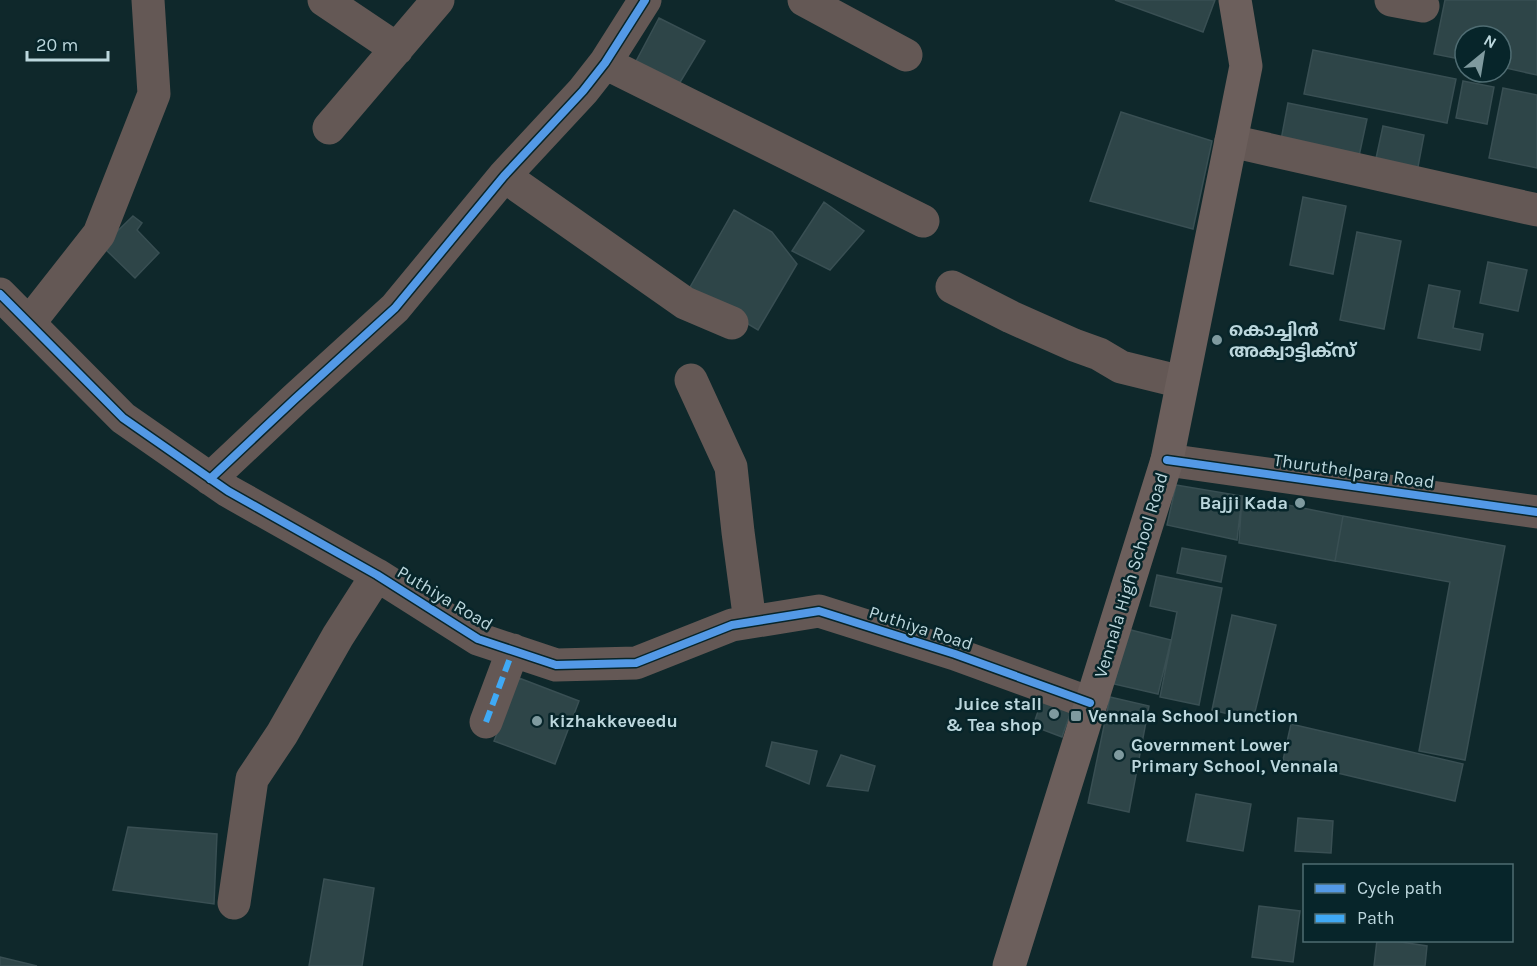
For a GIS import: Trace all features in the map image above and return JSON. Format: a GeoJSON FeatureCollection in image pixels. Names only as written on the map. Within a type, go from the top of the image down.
{"type":"FeatureCollection","features":[{"type":"Feature","properties":{"kind":"main road","name":"Vennala High School Road"},"geometry":{"type":"LineString","coordinates":[[1010,966],[1167,460],[1246,66],[1234,0]]}},
{"type":"Feature","properties":{"kind":"street"},"geometry":{"type":"LineString","coordinates":[[10,309],[99,234],[154,94],[148,0]]}},
{"type":"Feature","properties":{"kind":"street"},"geometry":{"type":"LineString","coordinates":[[324,0],[397,49]]}},
{"type":"Feature","properties":{"kind":"street"},"geometry":{"type":"LineString","coordinates":[[329,128],[438,0]]}},
{"type":"Feature","properties":{"kind":"street"},"geometry":{"type":"LineString","coordinates":[[210,479],[395,308],[504,176],[584,92],[645,0]]}},
{"type":"Feature","properties":{"kind":"street"},"geometry":{"type":"LineString","coordinates":[[804,0],[906,56]]}},
{"type":"Feature","properties":{"kind":"street"},"geometry":{"type":"LineString","coordinates":[[1391,0],[1423,6]]}},
{"type":"Feature","properties":{"kind":"street"},"geometry":{"type":"LineString","coordinates":[[605,63],[923,221]]}},
{"type":"Feature","properties":{"kind":"street"},"geometry":{"type":"LineString","coordinates":[[1231,141],[1537,210]]}},
{"type":"Feature","properties":{"kind":"street"},"geometry":{"type":"LineString","coordinates":[[504,176],[685,303],[732,323]]}},
{"type":"Feature","properties":{"kind":"street"},"geometry":{"type":"LineString","coordinates":[[952,287],[1074,345],[1099,354],[1121,367],[1182,382]]}},
{"type":"Feature","properties":{"kind":"street","name":"Puthiya Road"},"geometry":{"type":"LineString","coordinates":[[10,309],[123,418],[228,491],[377,575],[478,639],[556,665],[636,663],[732,625],[819,610],[955,654],[1090,703]]}},
{"type":"Feature","properties":{"kind":"street"},"geometry":{"type":"LineString","coordinates":[[691,380],[731,467],[750,622]]}},
{"type":"Feature","properties":{"kind":"street","name":"Thuruthelpara Road"},"geometry":{"type":"LineString","coordinates":[[1167,460],[1537,512]]}},
{"type":"Feature","properties":{"kind":"street"},"geometry":{"type":"LineString","coordinates":[[234,903],[252,779],[282,734],[338,636],[377,575]]}},
{"type":"Feature","properties":{"kind":"street"},"geometry":{"type":"LineString","coordinates":[[486,722],[513,650]]}},
{"type":"Feature","properties":{"kind":"building"},"geometry":{"type":"Polygon","coordinates":[[[1115,0],[1215,0],[1203,32],[1115,0]]]}},
{"type":"Feature","properties":{"kind":"building"},"geometry":{"type":"Polygon","coordinates":[[[1445,0],[1537,0],[1537,75],[1513,70],[1513,24],[1453,24],[1453,58],[1434,54],[1445,0]]]}},
{"type":"Feature","properties":{"kind":"building"},"geometry":{"type":"Polygon","coordinates":[[[659,18],[705,41],[676,89],[633,67],[659,18]]]}},
{"type":"Feature","properties":{"kind":"building"},"geometry":{"type":"Polygon","coordinates":[[[1313,50],[1453,78],[1453,84],[1455,84],[1447,123],[1304,94],[1313,50]]]}},
{"type":"Feature","properties":{"kind":"building"},"geometry":{"type":"Polygon","coordinates":[[[1462,84],[1494,87],[1487,124],[1456,118],[1462,84]]]}},
{"type":"Feature","properties":{"kind":"building"},"geometry":{"type":"Polygon","coordinates":[[[1503,88],[1537,95],[1537,168],[1489,158],[1503,88]]]}},
{"type":"Feature","properties":{"kind":"building"},"geometry":{"type":"Polygon","coordinates":[[[1288,103],[1367,119],[1359,156],[1281,140],[1288,103]]]}},
{"type":"Feature","properties":{"kind":"building"},"geometry":{"type":"Polygon","coordinates":[[[1121,112],[1212,141],[1193,229],[1090,201],[1121,112]]]}},
{"type":"Feature","properties":{"kind":"building"},"geometry":{"type":"Polygon","coordinates":[[[1383,126],[1424,135],[1417,172],[1375,163],[1383,126]]]}},
{"type":"Feature","properties":{"kind":"building"},"geometry":{"type":"Polygon","coordinates":[[[1303,197],[1346,206],[1333,274],[1290,265],[1303,197]]]}},
{"type":"Feature","properties":{"kind":"building"},"geometry":{"type":"Polygon","coordinates":[[[824,202],[864,231],[830,270],[792,251],[824,202]]]}},
{"type":"Feature","properties":{"kind":"building"},"geometry":{"type":"Polygon","coordinates":[[[734,210],[772,232],[797,264],[758,330],[689,289],[734,210]]]}},
{"type":"Feature","properties":{"kind":"building"},"geometry":{"type":"Polygon","coordinates":[[[133,216],[142,223],[137,230],[159,253],[135,278],[102,246],[133,216]]]}},
{"type":"Feature","properties":{"kind":"building"},"geometry":{"type":"Polygon","coordinates":[[[1357,232],[1401,241],[1384,329],[1340,320],[1357,232]]]}},
{"type":"Feature","properties":{"kind":"building"},"geometry":{"type":"Polygon","coordinates":[[[1488,262],[1527,270],[1518,311],[1480,303],[1488,262]]]}},
{"type":"Feature","properties":{"kind":"building"},"geometry":{"type":"Polygon","coordinates":[[[1429,285],[1460,291],[1453,328],[1483,334],[1480,350],[1418,338],[1429,285]]]}},
{"type":"Feature","properties":{"kind":"building"},"geometry":{"type":"Polygon","coordinates":[[[1176,485],[1242,496],[1237,540],[1167,525],[1176,485]]]}},
{"type":"Feature","properties":{"kind":"building"},"geometry":{"type":"Polygon","coordinates":[[[1242,496],[1343,516],[1335,561],[1239,543],[1242,496]]]}},
{"type":"Feature","properties":{"kind":"building"},"geometry":{"type":"Polygon","coordinates":[[[1343,516],[1505,546],[1465,760],[1419,751],[1450,582],[1335,561],[1343,516]]]}},
{"type":"Feature","properties":{"kind":"building"},"geometry":{"type":"Polygon","coordinates":[[[1182,548],[1226,556],[1221,582],[1177,573],[1182,548]]]}},
{"type":"Feature","properties":{"kind":"building"},"geometry":{"type":"Polygon","coordinates":[[[1157,575],[1222,588],[1199,705],[1160,697],[1177,612],[1150,606],[1157,575]]]}},
{"type":"Feature","properties":{"kind":"building"},"geometry":{"type":"Polygon","coordinates":[[[1232,615],[1276,625],[1253,720],[1212,710],[1232,615]]]}},
{"type":"Feature","properties":{"kind":"building"},"geometry":{"type":"Polygon","coordinates":[[[1127,629],[1171,640],[1158,694],[1114,684],[1127,629]]]}},
{"type":"Feature","properties":{"kind":"building","name":"kizhakkeveedu"},"geometry":{"type":"Polygon","coordinates":[[[519,678],[579,701],[555,764],[494,741],[519,678]]]}},
{"type":"Feature","properties":{"kind":"building","name":"Juice stall & Tea shop"},"geometry":{"type":"Polygon","coordinates":[[[1045,691],[1074,703],[1062,737],[1033,726],[1045,691]]]}},
{"type":"Feature","properties":{"kind":"building","name":"Government Lower Primary School, Vennala"},"geometry":{"type":"Polygon","coordinates":[[[1110,697],[1149,706],[1129,812],[1088,803],[1110,697]]]}},
{"type":"Feature","properties":{"kind":"building"},"geometry":{"type":"Polygon","coordinates":[[[1291,724],[1463,764],[1455,801],[1283,760],[1291,724]]]}},
{"type":"Feature","properties":{"kind":"building"},"geometry":{"type":"Polygon","coordinates":[[[772,742],[817,751],[809,784],[766,766],[772,742]]]}},
{"type":"Feature","properties":{"kind":"building"},"geometry":{"type":"Polygon","coordinates":[[[841,755],[875,766],[868,791],[827,786],[841,755]]]}},
{"type":"Feature","properties":{"kind":"building"},"geometry":{"type":"Polygon","coordinates":[[[1196,794],[1251,804],[1243,851],[1187,841],[1196,794]]]}},
{"type":"Feature","properties":{"kind":"building"},"geometry":{"type":"Polygon","coordinates":[[[1298,818],[1333,821],[1331,853],[1295,851],[1298,818]]]}},
{"type":"Feature","properties":{"kind":"building"},"geometry":{"type":"Polygon","coordinates":[[[128,827],[217,834],[214,904],[113,890],[128,827]]]}},
{"type":"Feature","properties":{"kind":"building"},"geometry":{"type":"Polygon","coordinates":[[[324,879],[374,888],[362,966],[309,966],[324,879]]]}},
{"type":"Feature","properties":{"kind":"building"},"geometry":{"type":"Polygon","coordinates":[[[1259,906],[1300,911],[1293,962],[1252,957],[1259,906]]]}},
{"type":"Feature","properties":{"kind":"building"},"geometry":{"type":"Polygon","coordinates":[[[1377,942],[1401,942],[1427,946],[1425,966],[1374,966],[1377,942]]]}},
{"type":"Feature","properties":{"kind":"building"},"geometry":{"type":"Polygon","coordinates":[[[0,957],[37,966],[0,966],[0,957]]]}},
{"type":"Feature","properties":{"kind":"marked path"},"geometry":{"type":"LineString","coordinates":[[486,722],[513,650]]}},
{"type":"Feature","properties":{"kind":"cycle path"},"geometry":{"type":"LineString","coordinates":[[210,479],[395,308],[504,176],[583,91],[605,63],[645,0]]}},
{"type":"Feature","properties":{"kind":"cycle path"},"geometry":{"type":"LineString","coordinates":[[0,294],[123,418],[228,491],[377,575],[478,639],[556,665],[636,663],[732,625],[819,611],[955,654],[1090,703]]}},
{"type":"Feature","properties":{"kind":"cycle path"},"geometry":{"type":"LineString","coordinates":[[1167,460],[1537,512]]}},
{"type":"Feature","properties":{"kind":"place","name":"കൊച്ചിൻ അക്വാട്ടിക്സ്"},"geometry":{"type":"Point","coordinates":[1217,340]}},
{"type":"Feature","properties":{"kind":"place","name":"Bajji Kada"},"geometry":{"type":"Point","coordinates":[1300,503]}},
{"type":"Feature","properties":{"kind":"place","name":"Juice stall & Tea shop"},"geometry":{"type":"Point","coordinates":[1054,714]}},
{"type":"Feature","properties":{"kind":"place","name":"Vennala School Junction"},"geometry":{"type":"Point","coordinates":[1076,716]}},
{"type":"Feature","properties":{"kind":"place","name":"kizhakkeveedu"},"geometry":{"type":"Point","coordinates":[537,721]}},
{"type":"Feature","properties":{"kind":"place","name":"Government Lower Primary School, Vennala"},"geometry":{"type":"Point","coordinates":[1119,755]}}]}
